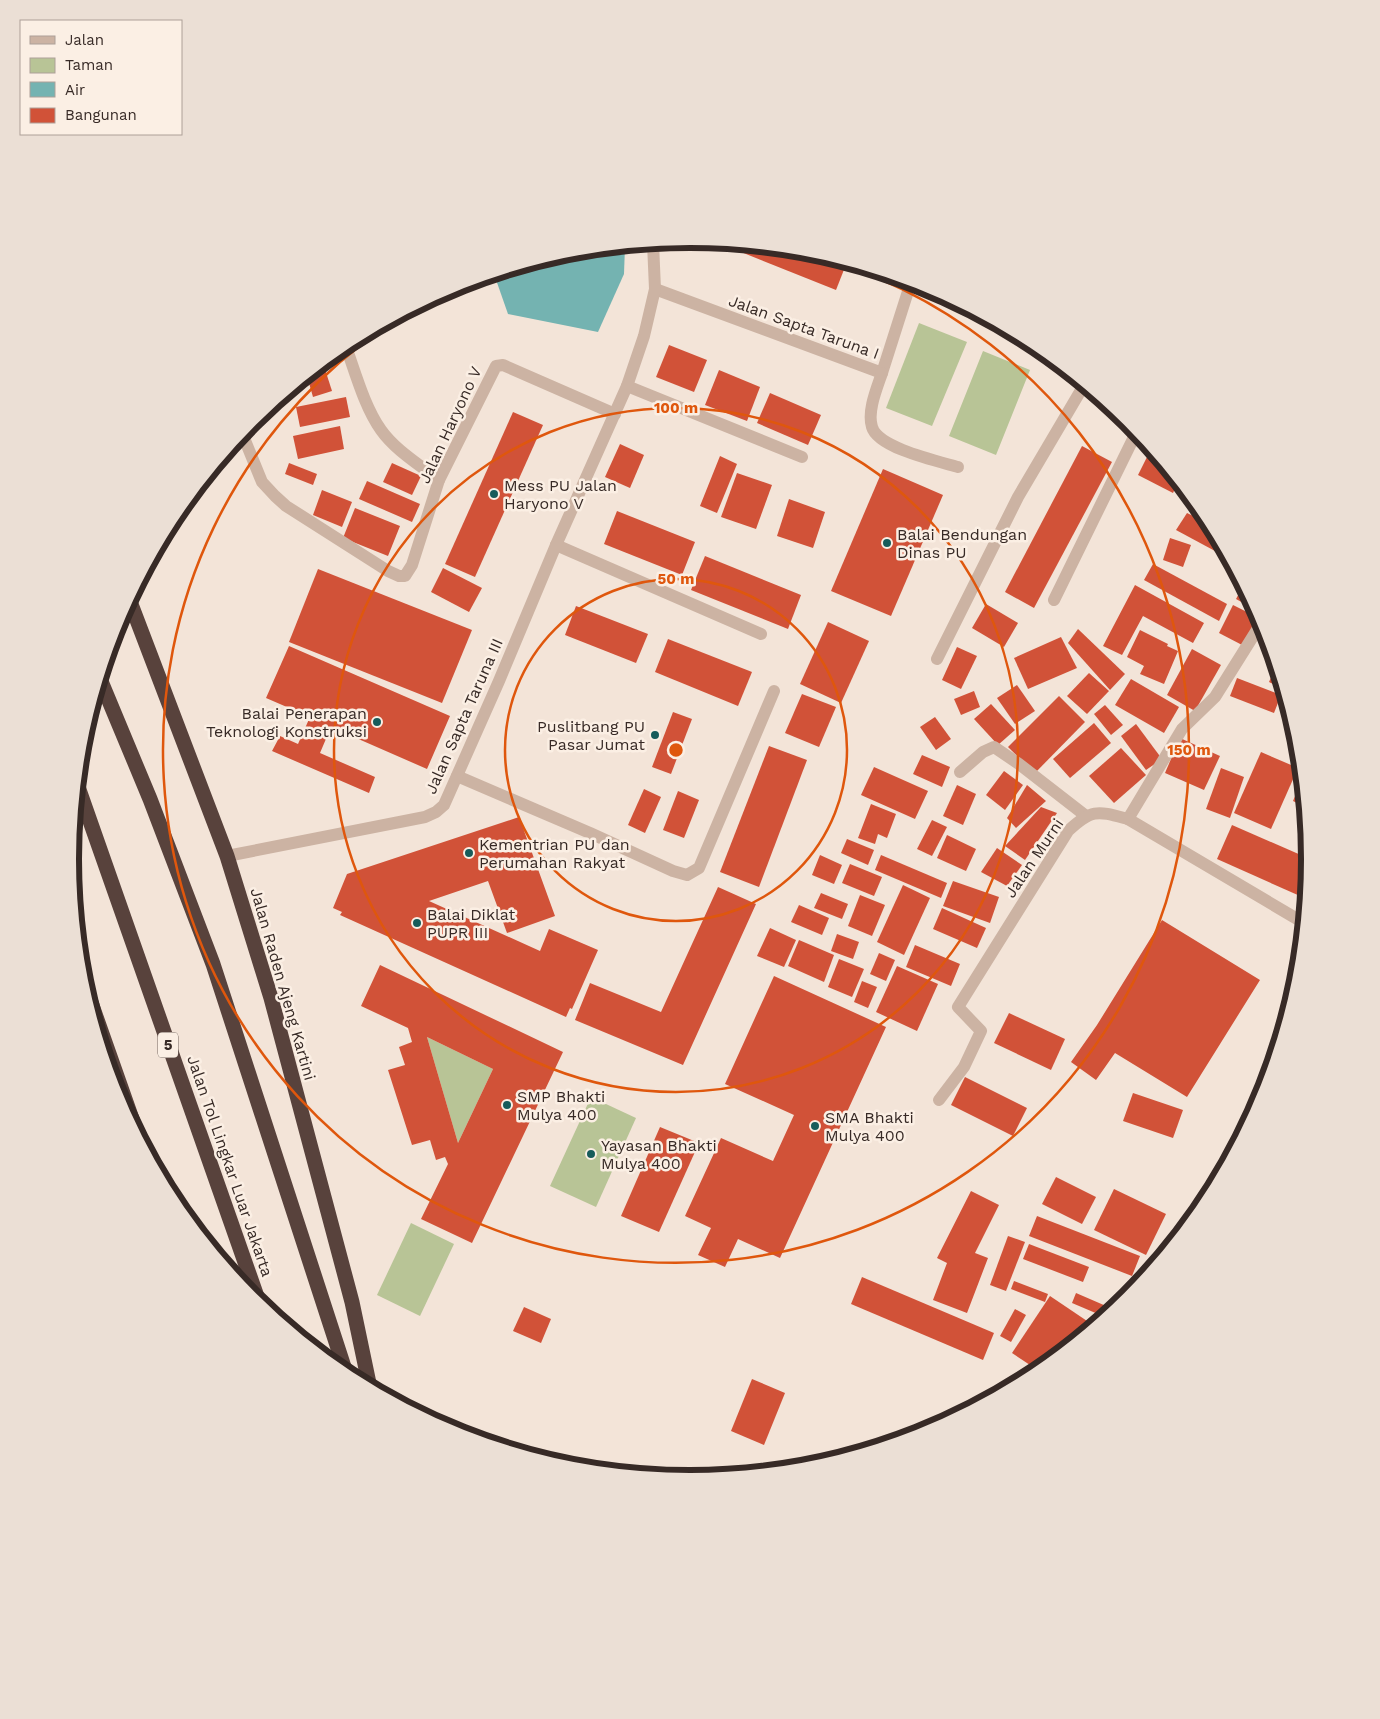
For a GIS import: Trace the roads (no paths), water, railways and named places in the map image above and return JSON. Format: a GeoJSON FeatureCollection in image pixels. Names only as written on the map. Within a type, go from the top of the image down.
{"type":"FeatureCollection","features":[{"type":"Feature","properties":{"kind":"highway","name":"Jalan Raden Ajeng Kartini"},"geometry":{"type":"LineString","coordinates":[[133,608],[227,856],[271,998],[352,1302],[368,1379]]}},
{"type":"Feature","properties":{"kind":"highway"},"geometry":{"type":"LineString","coordinates":[[104,688],[150,799],[213,964],[343,1362]]}},
{"type":"Feature","properties":{"kind":"highway","name":"Jalan Tol Lingkar Luar Jakarta"},"geometry":{"type":"LineString","coordinates":[[82,799],[254,1288]]}},
{"type":"Feature","properties":{"kind":"street","name":"Jalan Sapta Taruna III"},"geometry":{"type":"LineString","coordinates":[[227,856],[426,817],[444,805],[627,386],[644,336],[655,288],[653,250]]}},
{"type":"Feature","properties":{"kind":"street","name":"Jalan Sapta Taruna I"},"geometry":{"type":"LineString","coordinates":[[655,288],[882,373],[908,289]]}},
{"type":"Feature","properties":{"kind":"street"},"geometry":{"type":"LineString","coordinates":[[348,352],[372,415],[382,431],[395,446],[439,480]]}},
{"type":"Feature","properties":{"kind":"street","name":"Jalan Haryono V"},"geometry":{"type":"LineString","coordinates":[[245,440],[262,482],[286,506],[399,576],[405,576],[412,566],[439,480],[496,366],[502,365],[615,414]]}},
{"type":"Feature","properties":{"kind":"street"},"geometry":{"type":"LineString","coordinates":[[882,373],[872,403],[871,426],[878,437],[894,447],[958,467]]}},
{"type":"Feature","properties":{"kind":"street"},"geometry":{"type":"LineString","coordinates":[[627,386],[802,457]]}},
{"type":"Feature","properties":{"kind":"street"},"geometry":{"type":"LineString","coordinates":[[937,658],[1018,497],[1081,390]]}},
{"type":"Feature","properties":{"kind":"street"},"geometry":{"type":"LineString","coordinates":[[1054,600],[1133,439]]}},
{"type":"Feature","properties":{"kind":"street"},"geometry":{"type":"LineString","coordinates":[[556,545],[761,634]]}},
{"type":"Feature","properties":{"kind":"street"},"geometry":{"type":"LineString","coordinates":[[1128,820],[1182,729],[1215,697],[1257,630]]}},
{"type":"Feature","properties":{"kind":"street"},"geometry":{"type":"LineString","coordinates":[[458,776],[673,871],[686,875],[699,868],[774,691]]}},
{"type":"Feature","properties":{"kind":"street"},"geometry":{"type":"LineString","coordinates":[[960,772],[983,752],[994,748],[1019,764],[1086,816]]}},
{"type":"Feature","properties":{"kind":"street","name":"Jalan Murni"},"geometry":{"type":"LineString","coordinates":[[939,1100],[964,1067],[981,1031],[958,1007],[1068,831],[1086,816],[1102,812],[1128,820],[1298,919]]}},
{"type":"Feature","properties":{"kind":"water"},"geometry":{"type":"Polygon","coordinates":[[[625,252],[624,274],[598,332],[508,314],[496,280],[532,269],[571,260],[625,252]]]}},
{"type":"Feature","properties":{"kind":"place","name":"Mess PU Jalan Haryono V"},"geometry":{"type":"Point","coordinates":[494,494]}},
{"type":"Feature","properties":{"kind":"place","name":"Balai Bendungan Dinas PU"},"geometry":{"type":"Point","coordinates":[887,543]}},
{"type":"Feature","properties":{"kind":"place","name":"Balai Penerapan Teknologi Konstruksi"},"geometry":{"type":"Point","coordinates":[377,722]}},
{"type":"Feature","properties":{"kind":"place","name":"Puslitbang PU Pasar Jumat"},"geometry":{"type":"Point","coordinates":[655,735]}},
{"type":"Feature","properties":{"kind":"place","name":"Kementrian PU dan Perumahan Rakyat"},"geometry":{"type":"Point","coordinates":[469,853]}},
{"type":"Feature","properties":{"kind":"place","name":"Balai Diklat PUPR III"},"geometry":{"type":"Point","coordinates":[417,923]}},
{"type":"Feature","properties":{"kind":"place","name":"SMP Bhakti Mulya 400"},"geometry":{"type":"Point","coordinates":[507,1105]}},
{"type":"Feature","properties":{"kind":"place","name":"SMA Bhakti Mulya 400"},"geometry":{"type":"Point","coordinates":[815,1126]}},
{"type":"Feature","properties":{"kind":"place","name":"Yayasan Bhakti Mulya 400"},"geometry":{"type":"Point","coordinates":[591,1154]}}]}
